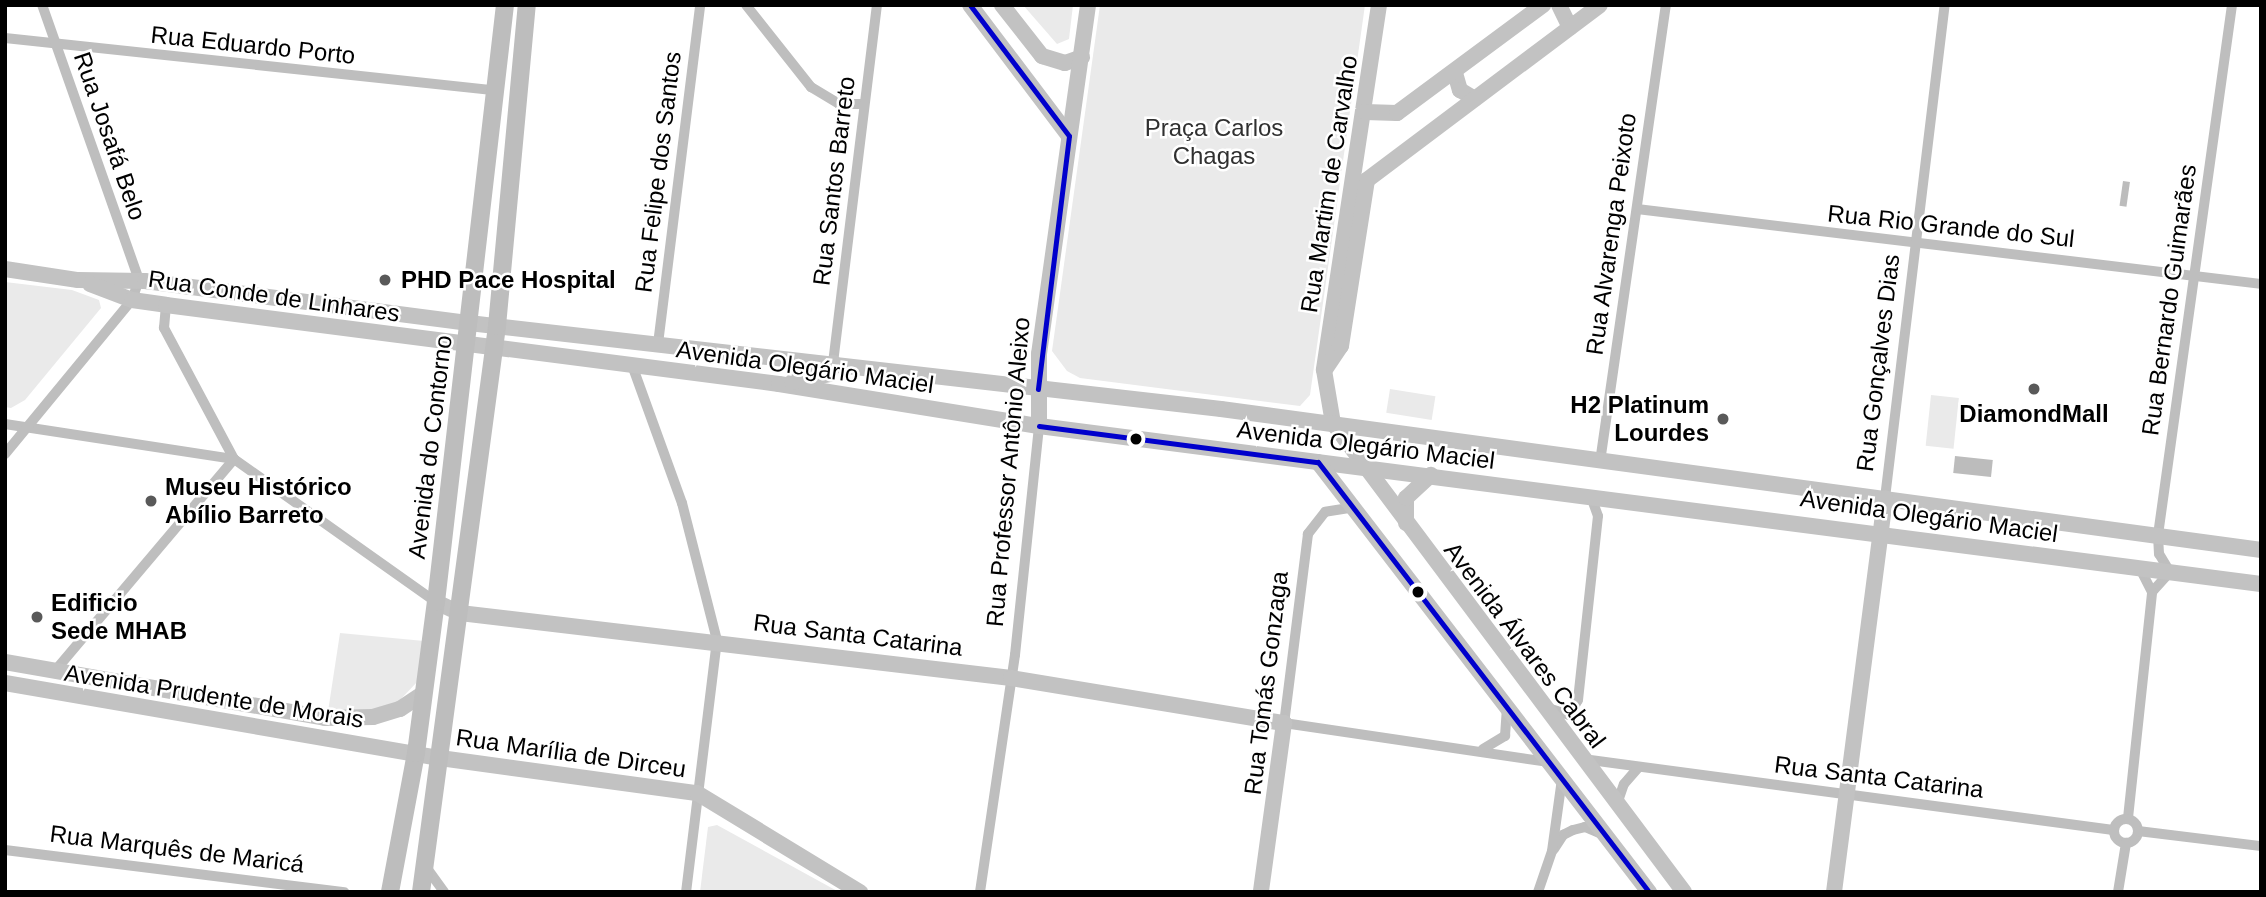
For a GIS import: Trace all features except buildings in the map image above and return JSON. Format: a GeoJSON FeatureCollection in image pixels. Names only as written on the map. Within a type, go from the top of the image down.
{"type":"FeatureCollection","features":[{"type":"Feature","properties":{"kind":"main road","name":"Avenida do Contorno"},"geometry":{"type":"LineString","coordinates":[[390,892],[416,753],[436,601],[505,5]]}},
{"type":"Feature","properties":{"kind":"main road","name":"Avenida do Contorno"},"geometry":{"type":"LineString","coordinates":[[421,892],[497,326],[527,5]]}},
{"type":"Feature","properties":{"kind":"main road"},"geometry":{"type":"LineString","coordinates":[[970,5],[1069,136]]}},
{"type":"Feature","properties":{"kind":"main road"},"geometry":{"type":"LineString","coordinates":[[1002,5],[1042,56],[1065,63],[1082,57]]}},
{"type":"Feature","properties":{"kind":"main road","name":"Rua Professor Antônio Aleixo"},"geometry":{"type":"LineString","coordinates":[[1040,426],[1039,354],[1088,5]]}},
{"type":"Feature","properties":{"kind":"main road","name":"Rua Martim de Carvalho"},"geometry":{"type":"LineString","coordinates":[[1333,423],[1324,370],[1379,5]]}},
{"type":"Feature","properties":{"kind":"main road"},"geometry":{"type":"LineString","coordinates":[[1365,112],[1397,113],[1543,5]]}},
{"type":"Feature","properties":{"kind":"main road"},"geometry":{"type":"LineString","coordinates":[[1559,5],[1570,28]]}},
{"type":"Feature","properties":{"kind":"main road"},"geometry":{"type":"LineString","coordinates":[[1441,83],[1454,95],[1460,110],[1600,5]]}},
{"type":"Feature","properties":{"kind":"main road"},"geometry":{"type":"LineString","coordinates":[[1455,72],[1460,90],[1475,99]]}},
{"type":"Feature","properties":{"kind":"main road","name":"Rua Martim de Carvalho"},"geometry":{"type":"LineString","coordinates":[[1324,370],[1340,346],[1367,180],[1460,110]]}},
{"type":"Feature","properties":{"kind":"main road","name":"Rua Conde de Linhares"},"geometry":{"type":"LineString","coordinates":[[5,270],[78,280],[139,280],[469,323]]}},
{"type":"Feature","properties":{"kind":"main road","name":"Rua Conde de Linhares"},"geometry":{"type":"LineString","coordinates":[[78,280],[132,300],[467,344]]}},
{"type":"Feature","properties":{"kind":"main road","name":"Avenida Olegário Maciel"},"geometry":{"type":"LineString","coordinates":[[469,323],[833,363],[1333,423],[1600,462],[2261,550]]}},
{"type":"Feature","properties":{"kind":"main road","name":"Avenida Olegário Maciel"},"geometry":{"type":"LineString","coordinates":[[467,344],[779,384],[1040,426],[1880,532],[2261,584]]}},
{"type":"Feature","properties":{"kind":"main road"},"geometry":{"type":"LineString","coordinates":[[779,384],[825,375],[833,363]]}},
{"type":"Feature","properties":{"kind":"main road","name":"Avenida Álvares Cabral"},"geometry":{"type":"LineString","coordinates":[[1333,423],[1684,892]]}},
{"type":"Feature","properties":{"kind":"main road"},"geometry":{"type":"LineString","coordinates":[[1318,461],[1349,508],[1649,892]]}},
{"type":"Feature","properties":{"kind":"main road"},"geometry":{"type":"LineString","coordinates":[[1407,525],[1403,509],[1406,498],[1431,475]]}},
{"type":"Feature","properties":{"kind":"main road","name":"Rua Gonçalves Dias"},"geometry":{"type":"LineString","coordinates":[[1834,892],[1849,796],[1885,498]]}},
{"type":"Feature","properties":{"kind":"main road","name":"Rua Santa Catarina"},"geometry":{"type":"LineString","coordinates":[[436,601],[460,613],[717,640],[1012,678],[1284,723]]}},
{"type":"Feature","properties":{"kind":"main road","name":"Avenida Prudente de Morais"},"geometry":{"type":"LineString","coordinates":[[5,662],[325,718],[373,717],[400,709],[424,693]]}},
{"type":"Feature","properties":{"kind":"main road","name":"Avenida Prudente de Morais"},"geometry":{"type":"LineString","coordinates":[[5,683],[416,753]]}},
{"type":"Feature","properties":{"kind":"main road","name":"Rua Tomás Gonzaga"},"geometry":{"type":"LineString","coordinates":[[1261,892],[1284,723]]}},
{"type":"Feature","properties":{"kind":"main road","name":"Rua Marília de Dirceu"},"geometry":{"type":"LineString","coordinates":[[416,753],[697,793],[860,892]]}},
{"type":"Feature","properties":{"kind":"street","name":"Rua Josafá Belo"},"geometry":{"type":"LineString","coordinates":[[42,5],[139,280]]}},
{"type":"Feature","properties":{"kind":"street","name":"Rua Felipe dos Santos"},"geometry":{"type":"LineString","coordinates":[[658,344],[700,5]]}},
{"type":"Feature","properties":{"kind":"street"},"geometry":{"type":"LineString","coordinates":[[746,5],[811,87],[839,104],[864,104]]}},
{"type":"Feature","properties":{"kind":"street","name":"Rua Santos Barreto"},"geometry":{"type":"LineString","coordinates":[[833,363],[877,5]]}},
{"type":"Feature","properties":{"kind":"street","name":"Rua Gonçalves Dias"},"geometry":{"type":"LineString","coordinates":[[1885,498],[1945,5]]}},
{"type":"Feature","properties":{"kind":"street","name":"Rua Bernardo Guimarães"},"geometry":{"type":"LineString","coordinates":[[2170,572],[2159,554],[2158,536],[2232,5]]}},
{"type":"Feature","properties":{"kind":"street","name":"Rua Alvarenga Peixoto"},"geometry":{"type":"LineString","coordinates":[[1600,462],[1664,8]]}},
{"type":"Feature","properties":{"kind":"street","name":"Rua Eduardo Porto"},"geometry":{"type":"LineString","coordinates":[[5,38],[56,46],[496,91]]}},
{"type":"Feature","properties":{"kind":"street","name":"Rua Rio Grande do Sul"},"geometry":{"type":"LineString","coordinates":[[1637,209],[1916,245],[2194,274],[2261,284]]}},
{"type":"Feature","properties":{"kind":"street"},"geometry":{"type":"LineString","coordinates":[[5,454],[132,300],[139,280]]}},
{"type":"Feature","properties":{"kind":"street"},"geometry":{"type":"LineString","coordinates":[[166,305],[164,328],[234,459]]}},
{"type":"Feature","properties":{"kind":"street"},"geometry":{"type":"LineString","coordinates":[[632,365],[682,503],[717,640],[687,892]]}},
{"type":"Feature","properties":{"kind":"street"},"geometry":{"type":"LineString","coordinates":[[5,424],[234,459],[436,601]]}},
{"type":"Feature","properties":{"kind":"street","name":"Rua Professor Antônio Aleixo"},"geometry":{"type":"LineString","coordinates":[[980,892],[1012,678],[1040,426]]}},
{"type":"Feature","properties":{"kind":"street"},"geometry":{"type":"LineString","coordinates":[[54,672],[234,459]]}},
{"type":"Feature","properties":{"kind":"street"},"geometry":{"type":"LineString","coordinates":[[1540,702],[1559,715],[1569,715],[1578,700],[1598,516],[1591,497]]}},
{"type":"Feature","properties":{"kind":"street","name":"Rua Tomás Gonzaga"},"geometry":{"type":"LineString","coordinates":[[1284,723],[1308,534],[1325,512],[1349,508]]}},
{"type":"Feature","properties":{"kind":"street"},"geometry":{"type":"LineString","coordinates":[[2140,568],[2152,592],[2128,818],[2138,831],[2261,846]]}},
{"type":"Feature","properties":{"kind":"street"},"geometry":{"type":"LineString","coordinates":[[2152,592],[2170,572]]}},
{"type":"Feature","properties":{"kind":"street"},"geometry":{"type":"LineString","coordinates":[[1483,749],[1505,736],[1507,707]]}},
{"type":"Feature","properties":{"kind":"street","name":"Rua Santa Catarina"},"geometry":{"type":"LineString","coordinates":[[1284,723],[1483,749],[1549,762]]}},
{"type":"Feature","properties":{"kind":"street","name":"Rua Santa Catarina"},"geometry":{"type":"LineString","coordinates":[[1583,759],[2113,830]]}},
{"type":"Feature","properties":{"kind":"street"},"geometry":{"type":"LineString","coordinates":[[1617,804],[1624,784],[1638,768]]}},
{"type":"Feature","properties":{"kind":"street"},"geometry":{"type":"LineString","coordinates":[[1538,892],[1552,851],[1562,779]]}},
{"type":"Feature","properties":{"kind":"street"},"geometry":{"type":"LineString","coordinates":[[2126,843],[2115,837],[2113,830],[2116,823],[2128,818]]}},
{"type":"Feature","properties":{"kind":"street"},"geometry":{"type":"LineString","coordinates":[[1552,851],[1563,835],[1573,830],[1585,827],[1607,836]]}},
{"type":"Feature","properties":{"kind":"street"},"geometry":{"type":"LineString","coordinates":[[2118,892],[2126,843],[2138,831]]}},
{"type":"Feature","properties":{"kind":"street","name":"Rua Marquês de Maricá"},"geometry":{"type":"LineString","coordinates":[[5,850],[344,892]]}},
{"type":"Feature","properties":{"kind":"street"},"geometry":{"type":"LineString","coordinates":[[426,867],[444,892]]}},
{"type":"Feature","properties":{"kind":"green space"},"geometry":{"type":"Polygon","coordinates":[[[1023,5],[1073,5],[1069,39],[1057,44],[1023,5]]]}},
{"type":"Feature","properties":{"kind":"green space","name":"Praça Carlos Chagas"},"geometry":{"type":"Polygon","coordinates":[[[1100,5],[1365,5],[1310,395],[1300,406],[1080,378],[1067,371],[1052,351],[1100,5]]]}},
{"type":"Feature","properties":{"kind":"green space"},"geometry":{"type":"Polygon","coordinates":[[[5,282],[72,290],[99,300],[101,308],[25,400],[11,408],[5,407],[5,282]]]}},
{"type":"Feature","properties":{"kind":"green space"},"geometry":{"type":"Polygon","coordinates":[[[1390,389],[1435,396],[1432,420],[1386,413],[1390,389]]]}},
{"type":"Feature","properties":{"kind":"green space"},"geometry":{"type":"Polygon","coordinates":[[[1931,395],[1959,398],[1954,449],[1926,446],[1931,395]]]}},
{"type":"Feature","properties":{"kind":"green space"},"geometry":{"type":"Polygon","coordinates":[[[340,633],[424,641],[419,680],[398,702],[373,712],[327,718],[340,633]]]}},
{"type":"Feature","properties":{"kind":"green space"},"geometry":{"type":"Polygon","coordinates":[[[717,825],[839,892],[700,892],[708,827],[717,825]]]}},
{"type":"Feature","properties":{"kind":"shaded area"},"geometry":{"type":"Polygon","coordinates":[[[2123,181],[2130,182],[2126,207],[2120,206],[2123,181]]]}},
{"type":"Feature","properties":{"kind":"shaded area"},"geometry":{"type":"Polygon","coordinates":[[[1955,456],[1993,460],[1991,477],[1953,473],[1955,456]]]}},
{"type":"Feature","properties":{"kind":"transit line"},"geometry":{"type":"LineString","coordinates":[[970,5],[1069,136],[1038,389]]}},
{"type":"Feature","properties":{"kind":"transit line"},"geometry":{"type":"LineString","coordinates":[[1039,426],[1318,462],[1649,892]]}},
{"type":"Feature","properties":{"kind":"place","name":"PHD Pace Hospital"},"geometry":{"type":"Point","coordinates":[385,280]}},
{"type":"Feature","properties":{"kind":"place","name":"DiamondMall"},"geometry":{"type":"Point","coordinates":[2034,389]}},
{"type":"Feature","properties":{"kind":"place","name":"H2 Platinum Lourdes"},"geometry":{"type":"Point","coordinates":[1723,419]}},
{"type":"Feature","properties":{"kind":"place","name":"Museu Histórico Abílio Barreto"},"geometry":{"type":"Point","coordinates":[151,501]}},
{"type":"Feature","properties":{"kind":"place","name":"Edificio Sede MHAB"},"geometry":{"type":"Point","coordinates":[37,617]}}]}
